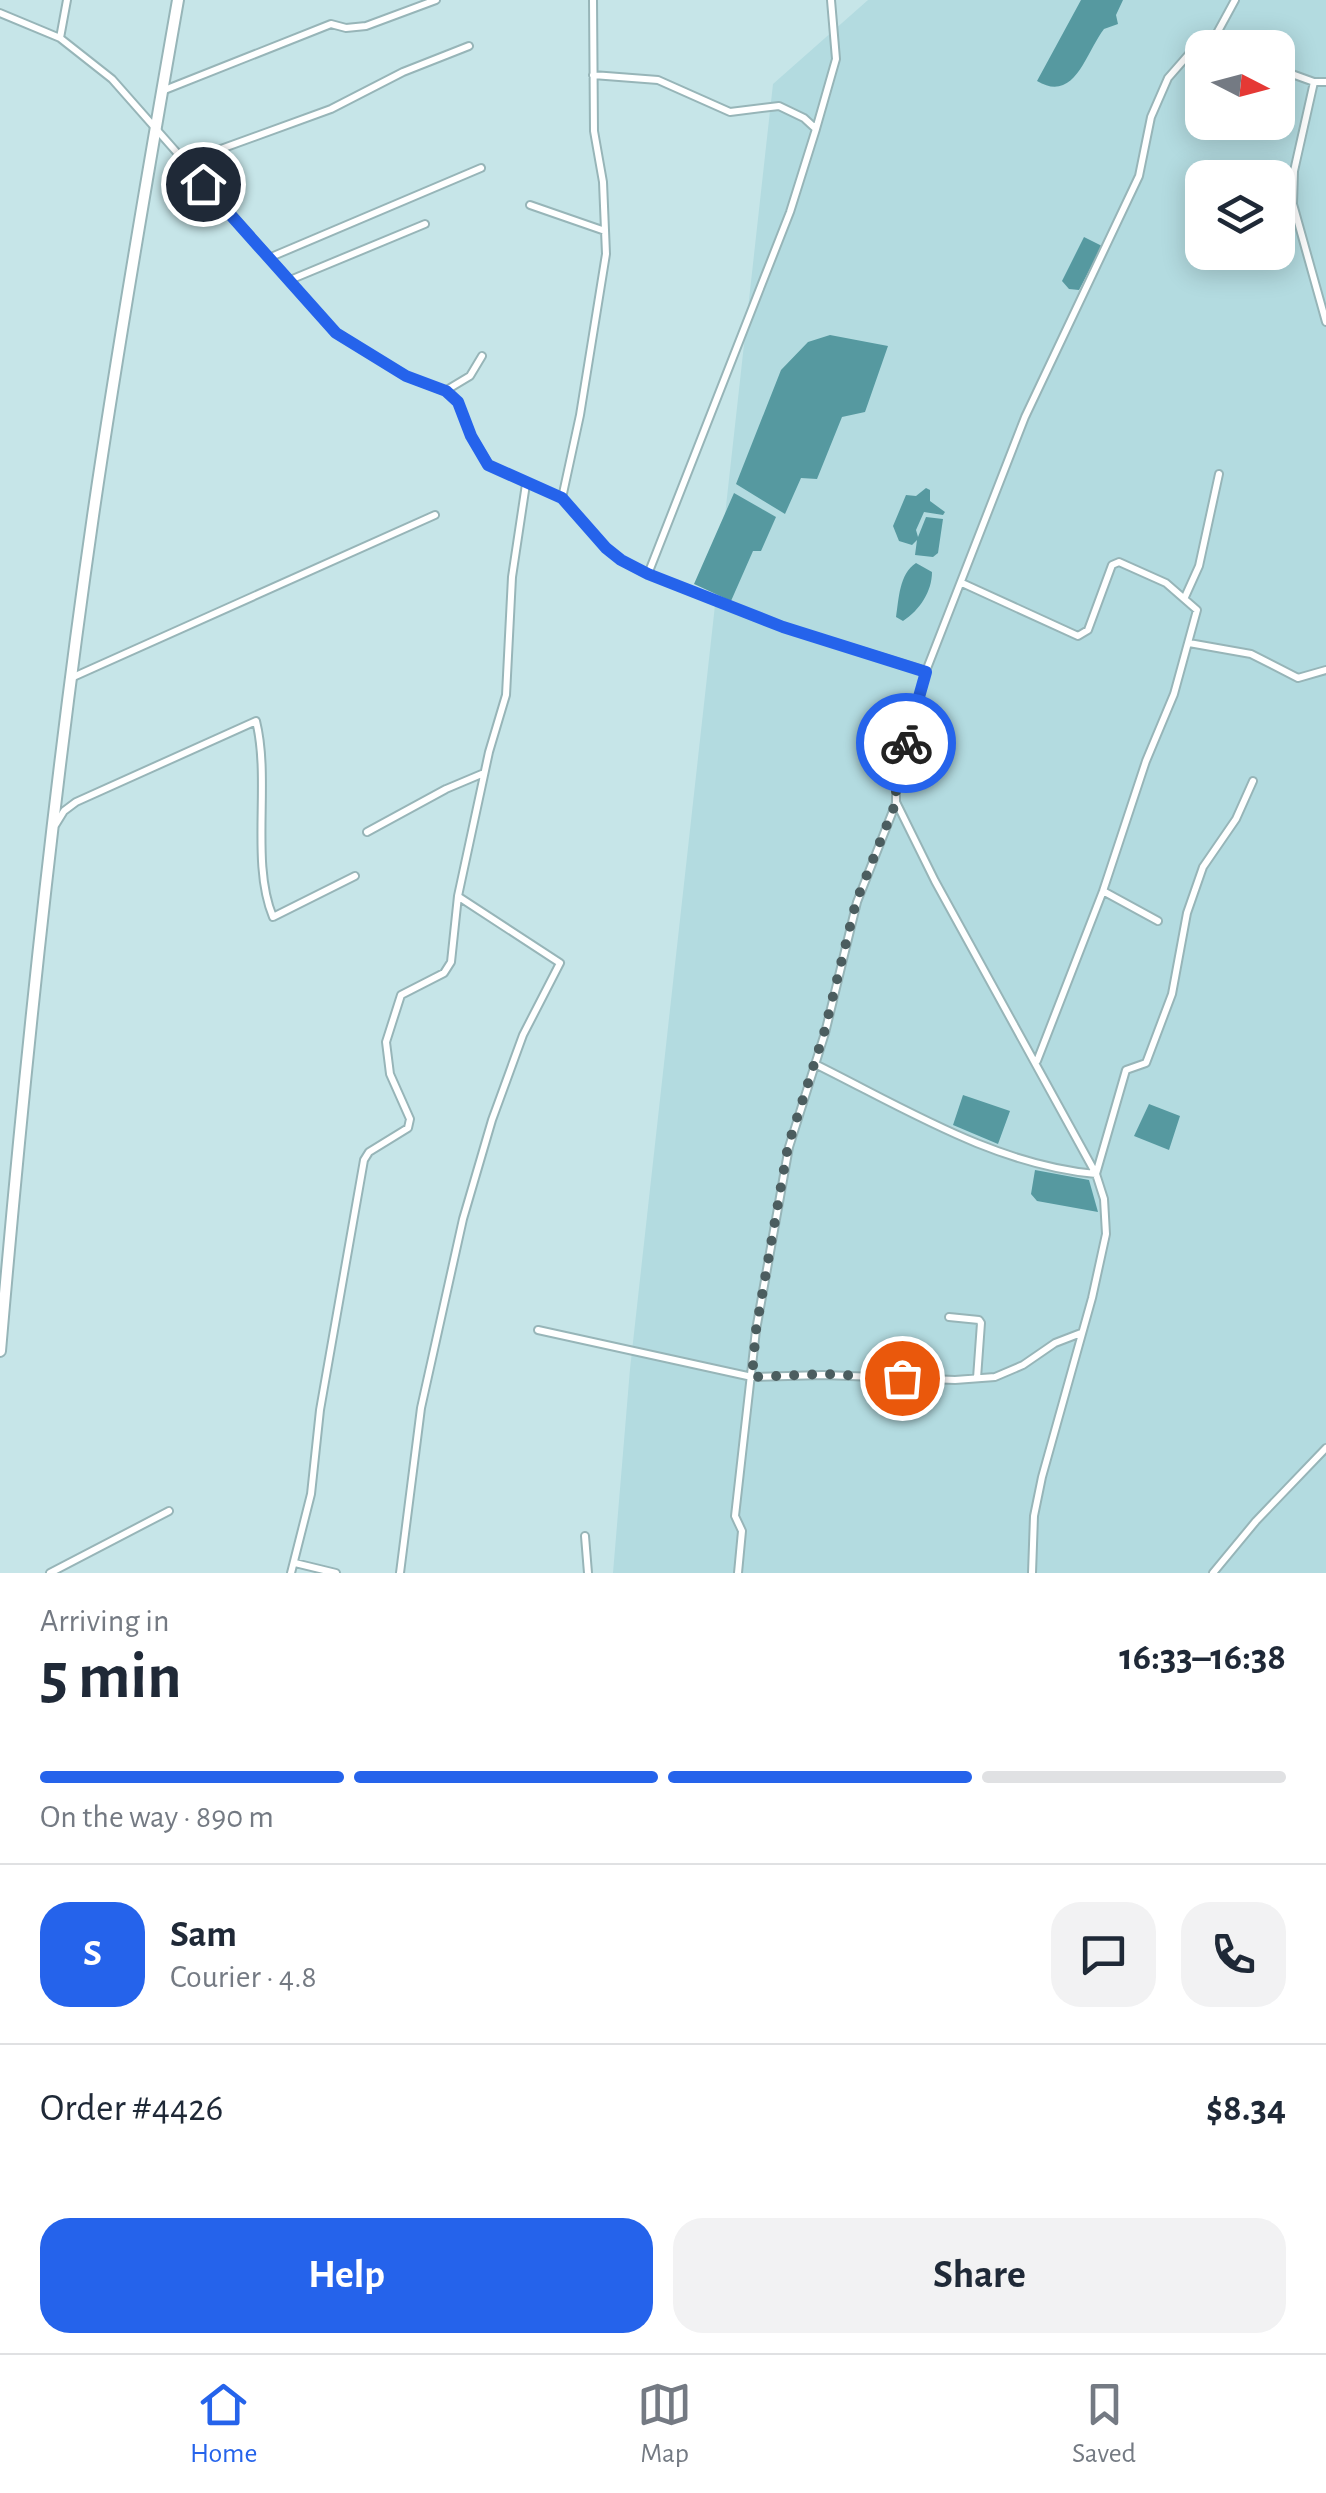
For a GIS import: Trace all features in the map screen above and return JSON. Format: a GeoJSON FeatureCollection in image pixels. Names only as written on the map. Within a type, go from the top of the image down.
{"type":"FeatureCollection","features":[{"type":"Feature","properties":{"kind":"main road"},"geometry":{"type":"LineString","coordinates":[[0,1351],[20,1114],[71,678],[96,495],[178,0]]}},
{"type":"Feature","properties":{"kind":"street"},"geometry":{"type":"LineString","coordinates":[[60,38],[67,0]]}},
{"type":"Feature","properties":{"kind":"street"},"geometry":{"type":"LineString","coordinates":[[162,91],[331,24],[346,28],[366,26],[436,0]]}},
{"type":"Feature","properties":{"kind":"street"},"geometry":{"type":"LineString","coordinates":[[562,498],[602,290],[606,231],[594,131],[592,0]]}},
{"type":"Feature","properties":{"kind":"street"},"geometry":{"type":"LineString","coordinates":[[648,574],[790,212],[836,60],[831,0]]}},
{"type":"Feature","properties":{"kind":"street"},"geometry":{"type":"LineString","coordinates":[[1217,30],[1235,0]]}},
{"type":"Feature","properties":{"kind":"street"},"geometry":{"type":"LineString","coordinates":[[0,14],[60,38],[112,80],[336,333],[406,376],[446,391],[458,402],[488,465],[562,498],[606,548],[648,574],[783,627],[926,672]]}},
{"type":"Feature","properties":{"kind":"street"},"geometry":{"type":"LineString","coordinates":[[185,162],[331,108],[403,72],[468,46]]}},
{"type":"Feature","properties":{"kind":"street"},"geometry":{"type":"LineString","coordinates":[[738,1573],[742,1531],[736,1516],[756,1330],[788,1146],[815,1064],[856,902],[896,802],[896,781],[926,672],[1024,417],[1139,176],[1151,118],[1168,78],[1185,59]]}},
{"type":"Feature","properties":{"kind":"street"},"geometry":{"type":"LineString","coordinates":[[593,75],[658,80],[730,112],[779,106],[804,118],[816,129]]}},
{"type":"Feature","properties":{"kind":"street"},"geometry":{"type":"LineString","coordinates":[[1295,75],[1326,82]]}},
{"type":"Feature","properties":{"kind":"street"},"geometry":{"type":"LineString","coordinates":[[1314,82],[1294,171],[1294,204],[1326,322]]}},
{"type":"Feature","properties":{"kind":"street"},"geometry":{"type":"LineString","coordinates":[[271,257],[481,168]]}},
{"type":"Feature","properties":{"kind":"street"},"geometry":{"type":"LineString","coordinates":[[530,205],[606,231]]}},
{"type":"Feature","properties":{"kind":"street"},"geometry":{"type":"LineString","coordinates":[[290,280],[425,224]]}},
{"type":"Feature","properties":{"kind":"street"},"geometry":{"type":"LineString","coordinates":[[446,391],[470,376],[482,356]]}},
{"type":"Feature","properties":{"kind":"street"},"geometry":{"type":"LineString","coordinates":[[1186,597],[1199,566],[1219,474]]}},
{"type":"Feature","properties":{"kind":"street"},"geometry":{"type":"LineString","coordinates":[[292,1573],[311,1494],[320,1410],[364,1160],[369,1152],[410,1123],[390,1074],[386,1042],[401,995],[449,968],[458,896],[506,695],[512,576],[526,484]]}},
{"type":"Feature","properties":{"kind":"street"},"geometry":{"type":"LineString","coordinates":[[71,678],[435,515]]}},
{"type":"Feature","properties":{"kind":"street"},"geometry":{"type":"LineString","coordinates":[[962,583],[1078,636],[1088,630],[1112,565],[1119,562],[1137,567],[1186,597],[1196,606],[1198,616],[1103,890],[1036,1062]]}},
{"type":"Feature","properties":{"kind":"street"},"geometry":{"type":"LineString","coordinates":[[1189,643],[1251,654],[1298,678],[1326,670]]}},
{"type":"Feature","properties":{"kind":"street"},"geometry":{"type":"LineString","coordinates":[[53,829],[64,811],[76,802],[256,721],[264,873],[272,917],[281,916],[355,876]]}},
{"type":"Feature","properties":{"kind":"street"},"geometry":{"type":"LineString","coordinates":[[367,832],[446,789],[485,773]]}},
{"type":"Feature","properties":{"kind":"street"},"geometry":{"type":"LineString","coordinates":[[1096,1174],[1126,1070],[1146,1063],[1164,1019],[1187,913],[1203,867],[1236,819],[1253,781]]}},
{"type":"Feature","properties":{"kind":"street"},"geometry":{"type":"LineString","coordinates":[[896,802],[952,914],[1096,1174],[1104,1199],[1106,1234],[1034,1516],[1032,1573]]}},
{"type":"Feature","properties":{"kind":"street"},"geometry":{"type":"LineString","coordinates":[[1103,890],[1158,921]]}},
{"type":"Feature","properties":{"kind":"street"},"geometry":{"type":"LineString","coordinates":[[400,1573],[422,1408],[462,1219],[523,1035],[560,963],[458,896]]}},
{"type":"Feature","properties":{"kind":"street"},"geometry":{"type":"LineString","coordinates":[[815,1064],[1002,1153],[1057,1171],[1096,1174]]}},
{"type":"Feature","properties":{"kind":"street"},"geometry":{"type":"LineString","coordinates":[[949,1316],[979,1320],[977,1378]]}},
{"type":"Feature","properties":{"kind":"street"},"geometry":{"type":"LineString","coordinates":[[538,1330],[752,1377],[824,1374],[977,1378],[995,1377],[1011,1370],[1056,1342],[1082,1332]]}},
{"type":"Feature","properties":{"kind":"street"},"geometry":{"type":"LineString","coordinates":[[1213,1573],[1326,1448]]}},
{"type":"Feature","properties":{"kind":"street"},"geometry":{"type":"LineString","coordinates":[[50,1573],[169,1511]]}},
{"type":"Feature","properties":{"kind":"street"},"geometry":{"type":"LineString","coordinates":[[584,1536],[588,1573]]}},
{"type":"Feature","properties":{"kind":"street"},"geometry":{"type":"LineString","coordinates":[[295,1563],[336,1573]]}},
{"type":"Feature","properties":{"kind":"shaded area"},"geometry":{"type":"Polygon","coordinates":[[[868,0],[1326,0],[1326,1573],[613,1573],[630,1369],[773,84],[868,0]]]}},
{"type":"Feature","properties":{"kind":"shaded area"},"geometry":{"type":"Polygon","coordinates":[[[1081,0],[1123,0],[1116,15],[1118,24],[1104,29],[1070,81],[1050,86],[1037,81],[1081,0]]]}},
{"type":"Feature","properties":{"kind":"shaded area"},"geometry":{"type":"Polygon","coordinates":[[[1084,237],[1102,246],[1079,290],[1069,289],[1062,281],[1084,237]]]}},
{"type":"Feature","properties":{"kind":"shaded area"},"geometry":{"type":"Polygon","coordinates":[[[830,335],[888,346],[865,412],[842,417],[817,479],[801,478],[785,514],[736,484],[781,370],[808,342],[830,335]]]}},
{"type":"Feature","properties":{"kind":"shaded area"},"geometry":{"type":"Polygon","coordinates":[[[926,488],[930,490],[930,501],[945,512],[924,512],[916,530],[918,537],[926,517],[943,519],[938,553],[933,557],[915,555],[917,540],[912,545],[899,541],[893,526],[906,495],[916,496],[926,488]]]}},
{"type":"Feature","properties":{"kind":"shaded area"},"geometry":{"type":"Polygon","coordinates":[[[734,493],[776,517],[761,551],[753,551],[731,601],[694,584],[734,493]]]}},
{"type":"Feature","properties":{"kind":"shaded area"},"geometry":{"type":"Polygon","coordinates":[[[916,563],[932,572],[930,586],[924,600],[903,621],[896,617],[901,587],[916,563]]]}},
{"type":"Feature","properties":{"kind":"shaded area"},"geometry":{"type":"Polygon","coordinates":[[[963,1095],[1010,1111],[998,1144],[953,1125],[963,1095]]]}},
{"type":"Feature","properties":{"kind":"shaded area"},"geometry":{"type":"Polygon","coordinates":[[[1149,1104],[1180,1116],[1169,1150],[1134,1136],[1149,1104]]]}},
{"type":"Feature","properties":{"kind":"shaded area"},"geometry":{"type":"Polygon","coordinates":[[[1035,1170],[1089,1180],[1098,1212],[1037,1201],[1031,1194],[1035,1170]]]}},
{"type":"Feature","properties":{"kind":"way so far"},"geometry":{"type":"LineString","coordinates":[[902,1378],[824,1374],[752,1377],[756,1330],[788,1146],[836,991],[856,902],[896,802],[896,781],[906,743]]}},
{"type":"Feature","properties":{"kind":"route"},"geometry":{"type":"LineString","coordinates":[[203,184],[336,333],[406,376],[446,391],[458,402],[488,465],[562,498],[621,560],[783,627],[926,672],[906,743]]}}]}
